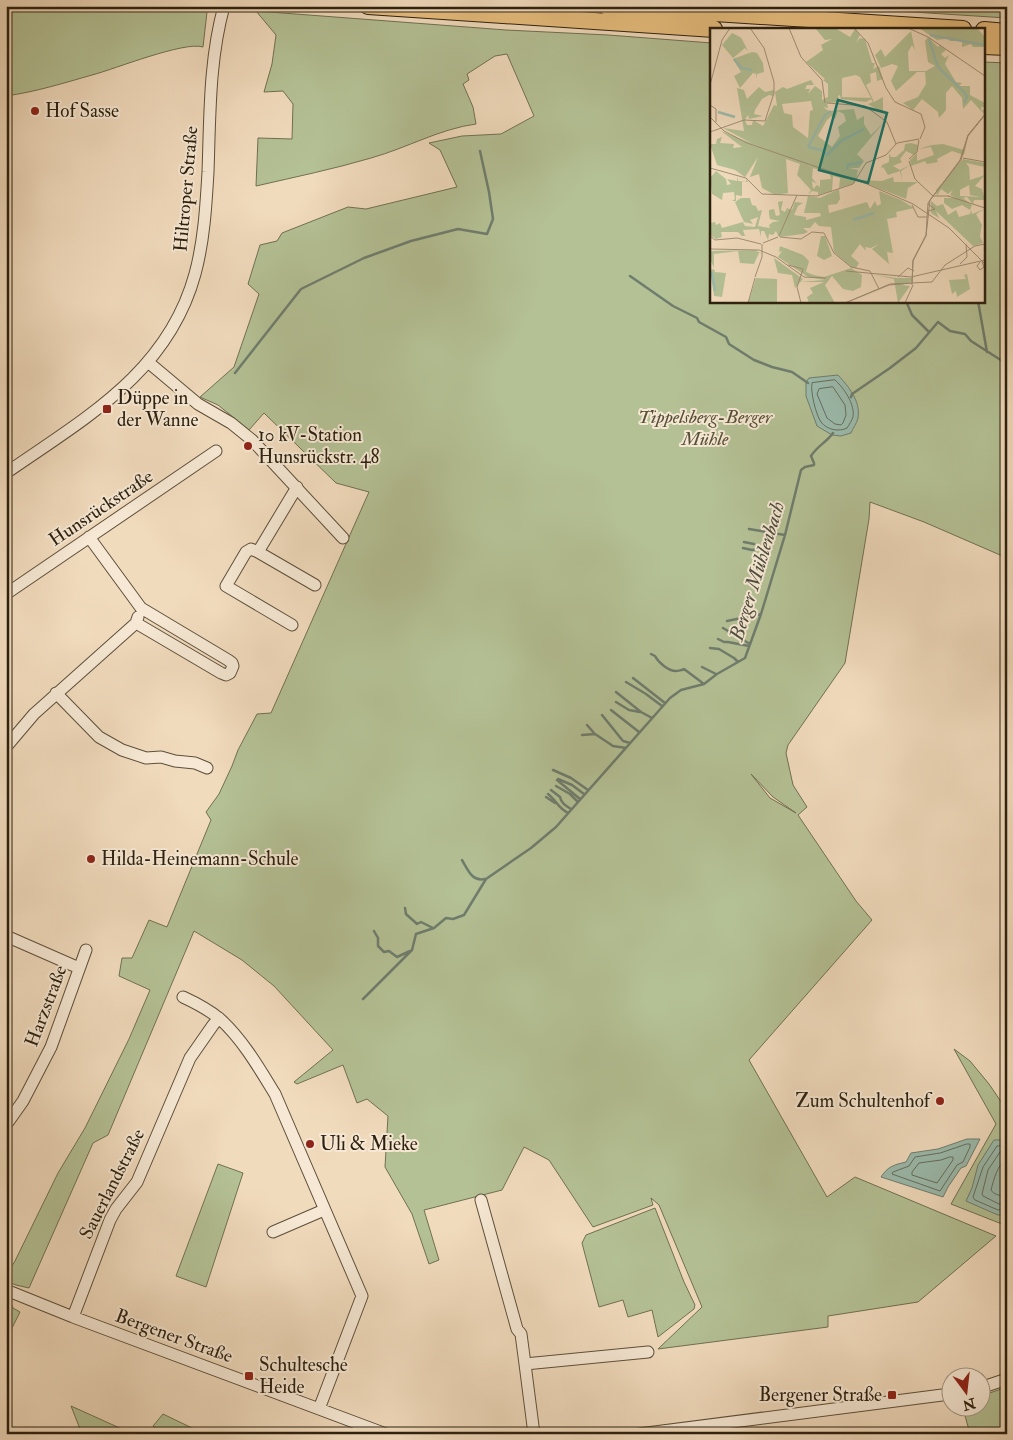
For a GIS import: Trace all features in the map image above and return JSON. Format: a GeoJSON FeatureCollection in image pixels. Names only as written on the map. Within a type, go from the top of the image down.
{"type":"FeatureCollection","features":[{"type":"Feature","properties":{"kind":"highway"},"geometry":{"type":"LineString","coordinates":[[368,6],[710,29]]}},
{"type":"Feature","properties":{"kind":"highway"},"geometry":{"type":"LineString","coordinates":[[606,6],[947,28]]}},
{"type":"Feature","properties":{"kind":"highway"},"geometry":{"type":"LineString","coordinates":[[986,30],[1007,32]]}},
{"type":"Feature","properties":{"kind":"highway"},"geometry":{"type":"LineString","coordinates":[[986,46],[1007,47]]}},
{"type":"Feature","properties":{"kind":"street","name":"Hiltroper Straße"},"geometry":{"type":"LineString","coordinates":[[6,473],[102,406],[126,385],[148,362],[179,315],[194,275],[203,236],[212,72],[223,8]]}},
{"type":"Feature","properties":{"kind":"street"},"geometry":{"type":"LineString","coordinates":[[148,362],[198,404],[243,432],[297,487],[343,538]]}},
{"type":"Feature","properties":{"kind":"street","name":"Hunsrückstraße"},"geometry":{"type":"LineString","coordinates":[[6,594],[216,451]]}},
{"type":"Feature","properties":{"kind":"street"},"geometry":{"type":"LineString","coordinates":[[258,552],[297,487]]}},
{"type":"Feature","properties":{"kind":"street"},"geometry":{"type":"LineString","coordinates":[[89,537],[141,608],[228,660],[233,666],[230,673],[226,675],[221,674],[136,623]]}},
{"type":"Feature","properties":{"kind":"street"},"geometry":{"type":"LineString","coordinates":[[292,625],[226,586],[246,552],[251,549],[315,585]]}},
{"type":"Feature","properties":{"kind":"street"},"geometry":{"type":"LineString","coordinates":[[6,747],[34,714],[56,693],[136,623],[141,608]]}},
{"type":"Feature","properties":{"kind":"street"},"geometry":{"type":"LineString","coordinates":[[56,693],[99,737],[122,750],[146,758],[161,757],[175,761],[196,762],[207,768]]}},
{"type":"Feature","properties":{"kind":"street"},"geometry":{"type":"LineString","coordinates":[[6,936],[79,968]]}},
{"type":"Feature","properties":{"kind":"street","name":"Harzstraße"},"geometry":{"type":"LineString","coordinates":[[6,1125],[23,1101],[51,1047],[86,950]]}},
{"type":"Feature","properties":{"kind":"street"},"geometry":{"type":"LineString","coordinates":[[183,997],[219,1018],[238,1038],[260,1070],[274,1094],[362,1296],[319,1409]]}},
{"type":"Feature","properties":{"kind":"street","name":"Sauerlandstraße"},"geometry":{"type":"LineString","coordinates":[[73,1317],[110,1220],[137,1182],[190,1058],[219,1018]]}},
{"type":"Feature","properties":{"kind":"street"},"geometry":{"type":"LineString","coordinates":[[6,1103],[16,1110]]}},
{"type":"Feature","properties":{"kind":"street"},"geometry":{"type":"LineString","coordinates":[[481,1200],[517,1329],[521,1334],[534,1434]]}},
{"type":"Feature","properties":{"kind":"street"},"geometry":{"type":"LineString","coordinates":[[273,1232],[324,1210]]}},
{"type":"Feature","properties":{"kind":"street","name":"Bergener Straße"},"geometry":{"type":"LineString","coordinates":[[6,1290],[73,1317],[386,1434]]}},
{"type":"Feature","properties":{"kind":"street"},"geometry":{"type":"LineString","coordinates":[[525,1364],[648,1352]]}},
{"type":"Feature","properties":{"kind":"street"},"geometry":{"type":"LineString","coordinates":[[990,1385],[1007,1379]]}},
{"type":"Feature","properties":{"kind":"street"},"geometry":{"type":"LineString","coordinates":[[639,1434],[940,1395]]}},
{"type":"Feature","properties":{"kind":"green space"},"geometry":{"type":"Polygon","coordinates":[[[6,6],[99,6],[207,12],[203,47],[181,48],[60,84],[6,96],[6,6]]]}},
{"type":"Feature","properties":{"kind":"green space"},"geometry":{"type":"Polygon","coordinates":[[[818,6],[1007,6],[1007,18],[818,6]]]}},
{"type":"Feature","properties":{"kind":"green space","name":"Tippelsberg-Berger Mühle"},"geometry":{"type":"Polygon","coordinates":[[[256,11],[710,43],[710,302],[986,302],[986,62],[1007,63],[1007,558],[924,522],[870,502],[869,519],[845,663],[788,745],[786,753],[793,785],[807,807],[798,815],[856,901],[872,920],[749,1060],[827,1197],[855,1177],[996,1236],[918,1302],[828,1316],[828,1327],[658,1349],[702,1307],[659,1205],[651,1198],[653,1205],[593,1227],[549,1160],[524,1147],[502,1190],[424,1210],[439,1260],[429,1264],[412,1214],[385,1167],[388,1116],[367,1099],[357,1103],[343,1065],[297,1084],[294,1082],[333,1050],[274,986],[242,960],[194,931],[108,1135],[93,1143],[29,1288],[6,1281],[6,1275],[15,1261],[58,1173],[85,1128],[129,1039],[150,990],[119,976],[122,958],[132,958],[149,920],[167,927],[211,820],[206,812],[219,794],[238,750],[257,714],[271,713],[369,492],[336,483],[264,413],[249,430],[218,405],[200,397],[234,367],[259,294],[248,284],[260,245],[277,241],[282,233],[348,207],[366,209],[457,187],[440,150],[429,143],[462,136],[501,134],[534,116],[507,54],[495,56],[467,74],[469,80],[463,84],[473,107],[476,124],[436,134],[357,162],[256,186],[258,138],[292,139],[293,104],[283,91],[264,92],[272,64],[276,35],[256,11]],[[751,774],[770,798],[796,813],[773,797],[751,774]]]}},
{"type":"Feature","properties":{"kind":"green space"},"geometry":{"type":"Polygon","coordinates":[[[954,1049],[970,1061],[1004,1106],[1007,1106],[1007,1226],[951,1204],[996,1124],[954,1049]]]}},
{"type":"Feature","properties":{"kind":"green space"},"geometry":{"type":"Polygon","coordinates":[[[218,1164],[243,1173],[206,1287],[176,1276],[218,1164]]]}},
{"type":"Feature","properties":{"kind":"green space"},"geometry":{"type":"Polygon","coordinates":[[[655,1208],[695,1305],[694,1309],[658,1337],[652,1310],[628,1317],[623,1300],[599,1307],[582,1243],[586,1235],[655,1208]]]}},
{"type":"Feature","properties":{"kind":"green space"},"geometry":{"type":"Polygon","coordinates":[[[6,1299],[10,1300],[13,1308],[20,1312],[6,1340],[6,1299]]]}},
{"type":"Feature","properties":{"kind":"green space"},"geometry":{"type":"Polygon","coordinates":[[[1007,1387],[1007,1434],[970,1434],[966,1418],[990,1418],[990,1393],[1007,1387]]]}},
{"type":"Feature","properties":{"kind":"green space"},"geometry":{"type":"Polygon","coordinates":[[[71,1406],[133,1434],[82,1434],[71,1406]]]}},
{"type":"Feature","properties":{"kind":"green space"},"geometry":{"type":"Polygon","coordinates":[[[163,1414],[200,1434],[162,1434],[153,1426],[163,1414]]]}},
{"type":"Feature","properties":{"kind":"water"},"geometry":{"type":"Polygon","coordinates":[[[838,375],[853,394],[858,406],[857,420],[851,433],[841,436],[832,435],[817,426],[806,396],[806,382],[809,378],[838,375]]]}},
{"type":"Feature","properties":{"kind":"water"},"geometry":{"type":"Polygon","coordinates":[[[967,1139],[980,1139],[966,1166],[961,1168],[943,1197],[881,1177],[892,1166],[906,1162],[911,1153],[938,1149],[967,1139]]]}},
{"type":"Feature","properties":{"kind":"water"},"geometry":{"type":"Polygon","coordinates":[[[994,1140],[1007,1140],[1007,1214],[998,1215],[966,1201],[972,1188],[978,1165],[994,1140]]]}},
{"type":"Feature","properties":{"kind":"waterway"},"geometry":{"type":"LineString","coordinates":[[235,373],[301,289],[364,258],[411,241],[458,229],[487,234],[493,219],[480,151]]}},
{"type":"Feature","properties":{"kind":"waterway"},"geometry":{"type":"LineString","coordinates":[[630,276],[673,306],[697,318],[699,322],[726,337],[729,344],[754,360],[792,372],[808,383]]}},
{"type":"Feature","properties":{"kind":"waterway"},"geometry":{"type":"LineString","coordinates":[[906,302],[912,315],[929,332]]}},
{"type":"Feature","properties":{"kind":"waterway"},"geometry":{"type":"LineString","coordinates":[[978,302],[987,352]]}},
{"type":"Feature","properties":{"kind":"waterway","name":"Berger Mühlenbach"},"geometry":{"type":"LineString","coordinates":[[851,397],[852,394],[916,348],[938,322],[950,331],[965,334],[971,341],[1007,364]]}},
{"type":"Feature","properties":{"kind":"waterway","name":"Berger Mühlenbach"},"geometry":{"type":"LineString","coordinates":[[363,999],[412,950],[416,934],[434,928],[446,918],[453,919],[464,915],[486,879],[531,848],[556,827],[670,698],[681,690],[704,684],[745,658],[761,614],[785,535],[801,470],[814,465],[811,456],[833,433]]}},
{"type":"Feature","properties":{"kind":"waterway"},"geometry":{"type":"LineString","coordinates":[[749,529],[785,535]]}},
{"type":"Feature","properties":{"kind":"waterway"},"geometry":{"type":"LineString","coordinates":[[744,542],[754,544]]}},
{"type":"Feature","properties":{"kind":"waterway"},"geometry":{"type":"LineString","coordinates":[[743,548],[757,549]]}},
{"type":"Feature","properties":{"kind":"waterway"},"geometry":{"type":"LineString","coordinates":[[727,621],[761,614]]}},
{"type":"Feature","properties":{"kind":"waterway"},"geometry":{"type":"LineString","coordinates":[[723,628],[750,644]]}},
{"type":"Feature","properties":{"kind":"waterway"},"geometry":{"type":"LineString","coordinates":[[718,639],[724,642],[749,646]]}},
{"type":"Feature","properties":{"kind":"waterway"},"geometry":{"type":"LineString","coordinates":[[710,648],[719,649],[738,662]]}},
{"type":"Feature","properties":{"kind":"waterway"},"geometry":{"type":"LineString","coordinates":[[651,654],[667,668],[673,671],[684,669],[704,684]]}},
{"type":"Feature","properties":{"kind":"waterway"},"geometry":{"type":"LineString","coordinates":[[702,667],[716,674]]}},
{"type":"Feature","properties":{"kind":"waterway"},"geometry":{"type":"LineString","coordinates":[[633,678],[665,703]]}},
{"type":"Feature","properties":{"kind":"waterway"},"geometry":{"type":"LineString","coordinates":[[626,682],[662,706]]}},
{"type":"Feature","properties":{"kind":"waterway"},"geometry":{"type":"LineString","coordinates":[[616,692],[641,712],[652,718]]}},
{"type":"Feature","properties":{"kind":"waterway"},"geometry":{"type":"LineString","coordinates":[[616,702],[629,710],[640,712]]}},
{"type":"Feature","properties":{"kind":"waterway"},"geometry":{"type":"LineString","coordinates":[[611,710],[639,732]]}},
{"type":"Feature","properties":{"kind":"waterway"},"geometry":{"type":"LineString","coordinates":[[602,715],[623,741],[630,743]]}},
{"type":"Feature","properties":{"kind":"waterway"},"geometry":{"type":"LineString","coordinates":[[587,725],[594,733]]}},
{"type":"Feature","properties":{"kind":"waterway"},"geometry":{"type":"LineString","coordinates":[[582,735],[595,734],[613,746],[626,748]]}},
{"type":"Feature","properties":{"kind":"waterway"},"geometry":{"type":"LineString","coordinates":[[553,770],[571,778],[588,790]]}},
{"type":"Feature","properties":{"kind":"waterway"},"geometry":{"type":"LineString","coordinates":[[558,779],[572,785],[584,794]]}},
{"type":"Feature","properties":{"kind":"waterway"},"geometry":{"type":"LineString","coordinates":[[557,780],[580,799]]}},
{"type":"Feature","properties":{"kind":"waterway"},"geometry":{"type":"LineString","coordinates":[[556,786],[570,794],[578,802]]}},
{"type":"Feature","properties":{"kind":"waterway"},"geometry":{"type":"LineString","coordinates":[[551,790],[571,809]]}},
{"type":"Feature","properties":{"kind":"waterway"},"geometry":{"type":"LineString","coordinates":[[548,794],[568,813]]}},
{"type":"Feature","properties":{"kind":"waterway"},"geometry":{"type":"LineString","coordinates":[[546,797],[555,803]]}},
{"type":"Feature","properties":{"kind":"waterway"},"geometry":{"type":"LineString","coordinates":[[462,860],[474,877],[485,879]]}},
{"type":"Feature","properties":{"kind":"waterway"},"geometry":{"type":"LineString","coordinates":[[405,908],[406,914],[417,924],[421,922],[433,928]]}},
{"type":"Feature","properties":{"kind":"waterway"},"geometry":{"type":"LineString","coordinates":[[374,931],[378,938],[378,946],[384,952],[389,951],[397,957],[410,951]]}},
{"type":"Feature","properties":{"kind":"place","name":"Hof Sasse"},"geometry":{"type":"Point","coordinates":[35,111]}},
{"type":"Feature","properties":{"kind":"place","name":"Düppe in der Wanne"},"geometry":{"type":"Point","coordinates":[107,409]}},
{"type":"Feature","properties":{"kind":"place","name":"10 kV-Station Hunsrückstr. 48"},"geometry":{"type":"Point","coordinates":[248,446]}},
{"type":"Feature","properties":{"kind":"place","name":"Hilda-Heinemann-Schule"},"geometry":{"type":"Point","coordinates":[91,859]}},
{"type":"Feature","properties":{"kind":"place","name":"Zum Schultenhof"},"geometry":{"type":"Point","coordinates":[940,1101]}},
{"type":"Feature","properties":{"kind":"place","name":"Uli & Mieke"},"geometry":{"type":"Point","coordinates":[310,1144]}},
{"type":"Feature","properties":{"kind":"place","name":"Schultesche Heide"},"geometry":{"type":"Point","coordinates":[249,1376]}},
{"type":"Feature","properties":{"kind":"place","name":"Bergener Straße"},"geometry":{"type":"Point","coordinates":[892,1395]}}]}
